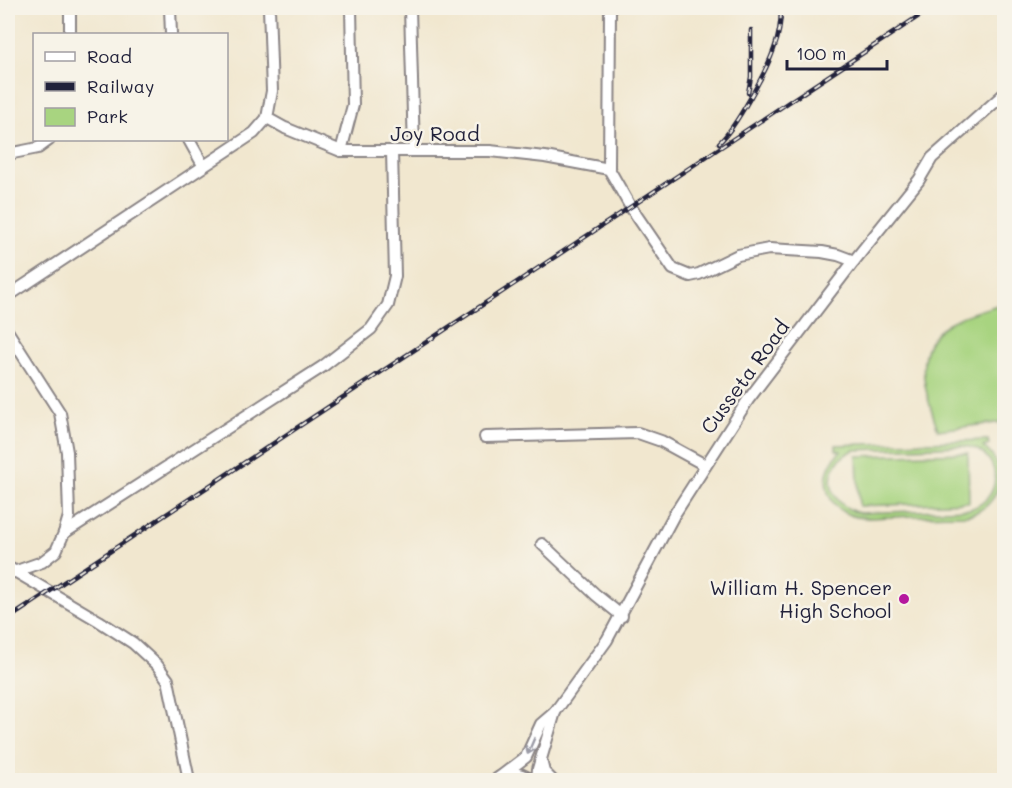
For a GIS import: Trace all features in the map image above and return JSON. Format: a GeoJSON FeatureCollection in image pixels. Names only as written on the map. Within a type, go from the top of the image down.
{"type":"FeatureCollection","features":[{"type":"Feature","properties":{"kind":"street"},"geometry":{"type":"LineString","coordinates":[[69,8],[70,33]]}},
{"type":"Feature","properties":{"kind":"street"},"geometry":{"type":"LineString","coordinates":[[170,8],[171,33]]}},
{"type":"Feature","properties":{"kind":"street"},"geometry":{"type":"LineString","coordinates":[[8,296],[254,133],[267,118],[272,91],[269,8]]}},
{"type":"Feature","properties":{"kind":"street"},"geometry":{"type":"LineString","coordinates":[[341,150],[353,105],[351,8]]}},
{"type":"Feature","properties":{"kind":"street"},"geometry":{"type":"LineString","coordinates":[[410,8],[414,151]]}},
{"type":"Feature","properties":{"kind":"street"},"geometry":{"type":"LineString","coordinates":[[610,8],[609,169],[630,206],[673,269],[690,276],[738,255],[769,249],[822,252],[854,261]]}},
{"type":"Feature","properties":{"kind":"street","name":"Cusseta Road"},"geometry":{"type":"LineString","coordinates":[[496,779],[526,758],[541,724],[555,712],[607,640],[622,616],[674,515],[748,400],[919,180],[932,158],[1005,94]]}},
{"type":"Feature","properties":{"kind":"street","name":"Joy Road"},"geometry":{"type":"LineString","coordinates":[[267,118],[285,128],[341,150],[490,151],[545,157],[609,169]]}},
{"type":"Feature","properties":{"kind":"street"},"geometry":{"type":"LineString","coordinates":[[8,154],[38,148],[48,141]]}},
{"type":"Feature","properties":{"kind":"street"},"geometry":{"type":"LineString","coordinates":[[190,141],[203,165]]}},
{"type":"Feature","properties":{"kind":"street"},"geometry":{"type":"LineString","coordinates":[[64,533],[322,367],[370,329],[388,305],[395,276],[392,151]]}},
{"type":"Feature","properties":{"kind":"street"},"geometry":{"type":"LineString","coordinates":[[8,332],[60,413],[67,457],[69,516],[56,551],[42,562],[10,571]]}},
{"type":"Feature","properties":{"kind":"street"},"geometry":{"type":"LineString","coordinates":[[485,437],[638,434],[656,439],[705,465]]}},
{"type":"Feature","properties":{"kind":"street"},"geometry":{"type":"LineString","coordinates":[[542,544],[622,616]]}},
{"type":"Feature","properties":{"kind":"street"},"geometry":{"type":"LineString","coordinates":[[10,571],[99,621],[133,643],[156,665],[168,680],[189,780]]}},
{"type":"Feature","properties":{"kind":"street","name":"Cusseta Road"},"geometry":{"type":"LineString","coordinates":[[537,780],[542,754],[555,712]]}},
{"type":"Feature","properties":{"kind":"street"},"geometry":{"type":"LineString","coordinates":[[542,754],[542,767],[552,780]]}},
{"type":"Feature","properties":{"kind":"street"},"geometry":{"type":"LineString","coordinates":[[496,779],[518,773],[531,780]]}},
{"type":"Feature","properties":{"kind":"green space"},"geometry":{"type":"Polygon","coordinates":[[[998,305],[1004,315],[1004,422],[938,430],[925,387],[924,358],[928,345],[936,333],[949,323],[998,305]]]}},
{"type":"Feature","properties":{"kind":"green space"},"geometry":{"type":"Polygon","coordinates":[[[988,440],[989,445],[983,447],[992,455],[997,465],[998,487],[994,497],[987,505],[966,515],[855,517],[838,508],[828,492],[827,473],[831,463],[841,451],[836,450],[836,445],[988,440]],[[962,446],[855,450],[836,464],[831,483],[839,501],[860,513],[970,509],[982,503],[990,494],[995,474],[985,455],[975,449],[962,446]]]}},
{"type":"Feature","properties":{"kind":"green space"},"geometry":{"type":"Polygon","coordinates":[[[968,453],[969,502],[859,506],[857,456],[968,453]]]}},
{"type":"Feature","properties":{"kind":"railway"},"geometry":{"type":"LineString","coordinates":[[719,143],[742,112],[770,59],[776,44],[781,8]]}},
{"type":"Feature","properties":{"kind":"railway"},"geometry":{"type":"LineString","coordinates":[[8,619],[931,8]]}},
{"type":"Feature","properties":{"kind":"railway"},"geometry":{"type":"LineString","coordinates":[[748,93],[751,77],[751,30]]}},
{"type":"Feature","properties":{"kind":"place","name":"William H. Spencer High School"},"geometry":{"type":"Point","coordinates":[904,599]}}]}
